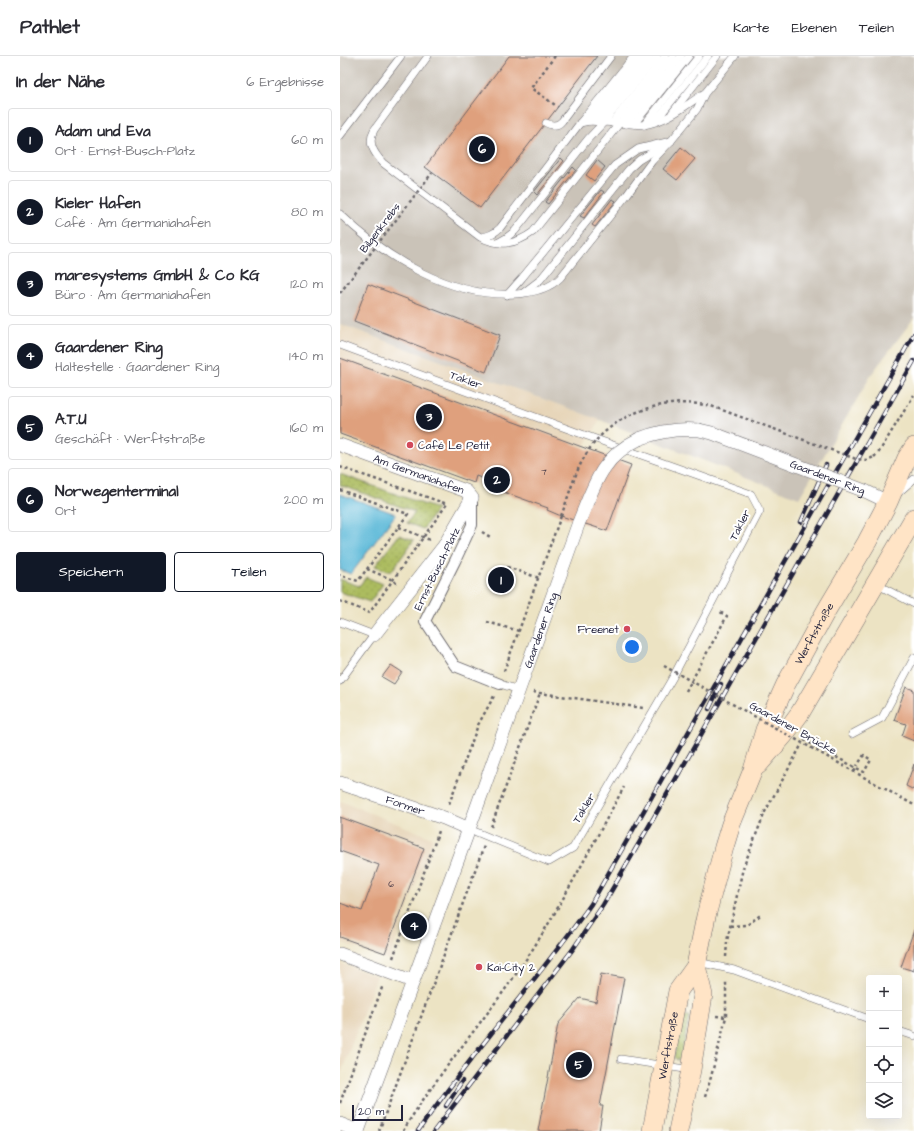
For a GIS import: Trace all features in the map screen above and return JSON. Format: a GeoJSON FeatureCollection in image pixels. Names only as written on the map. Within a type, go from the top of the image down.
{"type":"FeatureCollection","features":[{"type":"Feature","properties":{"kind":"main road","name":"Werftstraße"},"geometry":{"type":"LineString","coordinates":[[678,1131],[691,1070],[704,995],[697,964],[706,916],[731,824],[753,770],[765,730],[786,684],[826,611],[867,542],[888,502],[907,458],[914,447]]}},
{"type":"Feature","properties":{"kind":"main road","name":"Werftstraße"},"geometry":{"type":"LineString","coordinates":[[753,770],[783,736],[800,713],[914,518]]}},
{"type":"Feature","properties":{"kind":"main road","name":"Werftstraße"},"geometry":{"type":"LineString","coordinates":[[652,1131],[678,992],[697,964]]}},
{"type":"Feature","properties":{"kind":"street","name":"Gaardener Ring"},"geometry":{"type":"LineString","coordinates":[[358,1131],[469,829],[579,522],[599,475],[610,459],[632,442],[649,435],[672,429],[690,429],[712,433],[888,502]]}},
{"type":"Feature","properties":{"kind":"street","name":"Am Germaniahafen"},"geometry":{"type":"LineString","coordinates":[[340,446],[466,491],[472,498],[444,546],[374,635]]}},
{"type":"Feature","properties":{"kind":"street","name":"Ernst-Busch-Platz"},"geometry":{"type":"LineString","coordinates":[[472,498],[472,525],[425,621],[455,666],[500,684]]}},
{"type":"Feature","properties":{"kind":"street","name":"Former"},"geometry":{"type":"LineString","coordinates":[[340,783],[444,818],[469,829]]}},
{"type":"Feature","properties":{"kind":"street"},"geometry":{"type":"LineString","coordinates":[[340,954],[412,981]]}},
{"type":"Feature","properties":{"kind":"street"},"geometry":{"type":"LineString","coordinates":[[340,1124],[358,1131]]}},
{"type":"Feature","properties":{"kind":"lane"},"geometry":{"type":"LineString","coordinates":[[340,136],[401,56]]}},
{"type":"Feature","properties":{"kind":"lane"},"geometry":{"type":"LineString","coordinates":[[428,56],[374,130],[371,135],[372,148],[383,163],[480,237],[490,242],[497,243],[511,243],[533,232],[665,56]]}},
{"type":"Feature","properties":{"kind":"lane"},"geometry":{"type":"LineString","coordinates":[[546,123],[549,125],[560,124],[611,56]]}},
{"type":"Feature","properties":{"kind":"lane"},"geometry":{"type":"LineString","coordinates":[[480,237],[491,235],[500,228],[580,122],[634,56]]}},
{"type":"Feature","properties":{"kind":"lane"},"geometry":{"type":"LineString","coordinates":[[589,121],[641,56]]}},
{"type":"Feature","properties":{"kind":"lane"},"geometry":{"type":"LineString","coordinates":[[615,123],[649,56]]}},
{"type":"Feature","properties":{"kind":"lane"},"geometry":{"type":"LineString","coordinates":[[615,123],[657,56]]}},
{"type":"Feature","properties":{"kind":"lane"},"geometry":{"type":"LineString","coordinates":[[615,123],[673,56]]}},
{"type":"Feature","properties":{"kind":"lane"},"geometry":{"type":"LineString","coordinates":[[615,123],[681,56]]}},
{"type":"Feature","properties":{"kind":"lane"},"geometry":{"type":"LineString","coordinates":[[497,243],[515,231],[588,139],[615,123],[689,56]]}},
{"type":"Feature","properties":{"kind":"lane"},"geometry":{"type":"LineString","coordinates":[[647,124],[699,56]]}},
{"type":"Feature","properties":{"kind":"lane"},"geometry":{"type":"LineString","coordinates":[[647,124],[662,113],[708,56]]}},
{"type":"Feature","properties":{"kind":"lane"},"geometry":{"type":"LineString","coordinates":[[667,118],[717,56]]}},
{"type":"Feature","properties":{"kind":"lane"},"geometry":{"type":"LineString","coordinates":[[340,214],[355,228],[388,253],[426,275],[479,293],[507,295],[522,294],[545,289],[554,285],[560,278],[652,161],[671,141],[697,109],[705,93],[735,56]]}},
{"type":"Feature","properties":{"kind":"lane"},"geometry":{"type":"LineString","coordinates":[[580,122],[589,121],[647,124],[667,118],[705,93]]}},
{"type":"Feature","properties":{"kind":"lane"},"geometry":{"type":"LineString","coordinates":[[522,294],[540,280],[629,169],[639,160],[671,141]]}},
{"type":"Feature","properties":{"kind":"lane"},"geometry":{"type":"LineString","coordinates":[[507,295],[615,165],[638,149],[671,141]]}},
{"type":"Feature","properties":{"kind":"lane","name":"Takler"},"geometry":{"type":"LineString","coordinates":[[340,345],[751,494],[760,512],[655,709],[573,848],[549,862],[487,838],[469,829]]}},
{"type":"Feature","properties":{"kind":"lane","name":"Werftstraße"},"geometry":{"type":"LineString","coordinates":[[888,502],[914,479]]}},
{"type":"Feature","properties":{"kind":"lane"},"geometry":{"type":"LineString","coordinates":[[876,583],[914,604]]}},
{"type":"Feature","properties":{"kind":"lane"},"geometry":{"type":"LineString","coordinates":[[340,622],[374,635],[340,681]]}},
{"type":"Feature","properties":{"kind":"lane"},"geometry":{"type":"LineString","coordinates":[[852,734],[882,718],[914,658]]}},
{"type":"Feature","properties":{"kind":"lane"},"geometry":{"type":"LineString","coordinates":[[500,684],[518,690]]}},
{"type":"Feature","properties":{"kind":"lane"},"geometry":{"type":"LineString","coordinates":[[697,964],[726,968],[866,1019]]}},
{"type":"Feature","properties":{"kind":"lane"},"geometry":{"type":"LineString","coordinates":[[902,1032],[914,1036]]}},
{"type":"Feature","properties":{"kind":"lane"},"geometry":{"type":"LineString","coordinates":[[621,1059],[691,1070]]}},
{"type":"Feature","properties":{"kind":"path"},"geometry":{"type":"LineString","coordinates":[[555,56],[531,88],[568,114]]}},
{"type":"Feature","properties":{"kind":"path","name":"Bilgenkrebs"},"geometry":{"type":"LineString","coordinates":[[340,293],[432,172]]}},
{"type":"Feature","properties":{"kind":"path"},"geometry":{"type":"LineString","coordinates":[[874,458],[914,395]]}},
{"type":"Feature","properties":{"kind":"path","name":"Am Germaniahafen"},"geometry":{"type":"LineString","coordinates":[[340,467],[447,504],[370,612]]}},
{"type":"Feature","properties":{"kind":"path"},"geometry":{"type":"LineString","coordinates":[[340,490],[408,514],[358,581],[340,575]]}},
{"type":"Feature","properties":{"kind":"path"},"geometry":{"type":"LineString","coordinates":[[340,1103],[478,725],[500,684],[561,516]]}},
{"type":"Feature","properties":{"kind":"path"},"geometry":{"type":"LineString","coordinates":[[399,527],[424,537]]}},
{"type":"Feature","properties":{"kind":"path"},"geometry":{"type":"LineString","coordinates":[[507,567],[538,578]]}},
{"type":"Feature","properties":{"kind":"path"},"geometry":{"type":"LineString","coordinates":[[367,569],[393,580]]}},
{"type":"Feature","properties":{"kind":"path"},"geometry":{"type":"LineString","coordinates":[[340,601],[370,612],[370,621],[374,635]]}},
{"type":"Feature","properties":{"kind":"path"},"geometry":{"type":"LineString","coordinates":[[686,691],[727,616]]}},
{"type":"Feature","properties":{"kind":"path"},"geometry":{"type":"LineString","coordinates":[[488,622],[519,631]]}},
{"type":"Feature","properties":{"kind":"path","name":"Gaardener Brücke"},"geometry":{"type":"LineString","coordinates":[[664,666],[914,804]]}},
{"type":"Feature","properties":{"kind":"path"},"geometry":{"type":"LineString","coordinates":[[518,690],[655,709]]}},
{"type":"Feature","properties":{"kind":"path"},"geometry":{"type":"LineString","coordinates":[[378,1131],[540,693]]}},
{"type":"Feature","properties":{"kind":"path"},"geometry":{"type":"LineString","coordinates":[[704,1100],[726,1017],[726,941],[743,868],[765,812],[808,733]]}},
{"type":"Feature","properties":{"kind":"path"},"geometry":{"type":"LineString","coordinates":[[804,740],[864,772],[871,760],[864,755],[857,766],[854,771]]}},
{"type":"Feature","properties":{"kind":"path"},"geometry":{"type":"LineString","coordinates":[[403,1131],[421,1102],[500,998],[525,960],[549,922],[625,786]]}},
{"type":"Feature","properties":{"kind":"path"},"geometry":{"type":"LineString","coordinates":[[730,926],[747,925],[762,914]]}},
{"type":"Feature","properties":{"kind":"shaded area"},"geometry":{"type":"Polygon","coordinates":[[[340,56],[914,56],[914,318],[873,372],[799,498],[600,420],[340,324],[340,56]]]}},
{"type":"Feature","properties":{"kind":"shaded area"},"geometry":{"type":"Polygon","coordinates":[[[340,324],[600,420],[547,510],[340,436],[340,324]]]}},
{"type":"Feature","properties":{"kind":"shaded area"},"geometry":{"type":"Polygon","coordinates":[[[340,801],[433,838],[389,960],[340,942],[340,801]]]}},
{"type":"Feature","properties":{"kind":"shaded area"},"geometry":{"type":"Polygon","coordinates":[[[340,963],[377,976],[340,1076],[340,963]]]}},
{"type":"Feature","properties":{"kind":"green space"},"geometry":{"type":"Polygon","coordinates":[[[340,474],[437,509],[423,529],[407,523],[415,512],[340,485],[340,474]]]}},
{"type":"Feature","properties":{"kind":"green space"},"geometry":{"type":"Polygon","coordinates":[[[399,535],[414,540],[391,572],[375,566],[399,535]]]}},
{"type":"Feature","properties":{"kind":"green space"},"geometry":{"type":"Polygon","coordinates":[[[366,577],[383,584],[370,602],[340,592],[340,579],[359,586],[366,577]]]}},
{"type":"Feature","properties":{"kind":"green space"},"geometry":{"type":"Polygon","coordinates":[[[682,1015],[689,1016],[681,1060],[677,1060],[674,1057],[682,1015]]]}},
{"type":"Feature","properties":{"kind":"water"},"geometry":{"type":"Polygon","coordinates":[[[340,494],[396,514],[351,574],[340,570],[340,494]]]}},
{"type":"Feature","properties":{"kind":"building"},"geometry":{"type":"Polygon","coordinates":[[[509,56],[597,56],[480,208],[425,167],[509,56]]]}},
{"type":"Feature","properties":{"kind":"building"},"geometry":{"type":"Polygon","coordinates":[[[681,147],[695,159],[677,180],[663,169],[681,147]]]}},
{"type":"Feature","properties":{"kind":"building"},"geometry":{"type":"Polygon","coordinates":[[[561,158],[564,161],[537,195],[534,192],[561,158]]]}},
{"type":"Feature","properties":{"kind":"building"},"geometry":{"type":"Polygon","coordinates":[[[597,160],[605,167],[594,181],[586,175],[597,160]]]}},
{"type":"Feature","properties":{"kind":"building"},"geometry":{"type":"Polygon","coordinates":[[[573,167],[576,170],[548,204],[545,202],[573,167]]]}},
{"type":"Feature","properties":{"kind":"building"},"geometry":{"type":"Polygon","coordinates":[[[601,190],[604,192],[584,218],[580,216],[601,190]]]}},
{"type":"Feature","properties":{"kind":"building"},"geometry":{"type":"Polygon","coordinates":[[[612,199],[616,201],[595,227],[592,225],[612,199]]]}},
{"type":"Feature","properties":{"kind":"building"},"geometry":{"type":"Polygon","coordinates":[[[368,284],[500,335],[486,372],[354,321],[368,284]]]}},
{"type":"Feature","properties":{"kind":"building"},"geometry":{"type":"Polygon","coordinates":[[[340,358],[631,465],[607,531],[561,516],[547,510],[548,508],[490,487],[492,482],[476,476],[474,483],[340,434],[340,358]]]}},
{"type":"Feature","properties":{"kind":"building"},"geometry":{"type":"Polygon","coordinates":[[[391,665],[402,672],[394,684],[382,677],[391,665]]]}},
{"type":"Feature","properties":{"kind":"building"},"geometry":{"type":"Polygon","coordinates":[[[906,687],[914,690],[914,741],[902,736],[906,724],[894,720],[906,687]]]}},
{"type":"Feature","properties":{"kind":"building"},"geometry":{"type":"Polygon","coordinates":[[[914,764],[914,790],[906,786],[914,764]]]}},
{"type":"Feature","properties":{"kind":"building"},"geometry":{"type":"Polygon","coordinates":[[[340,817],[424,848],[385,953],[340,937],[340,903],[362,911],[379,865],[340,851],[340,817]]]}},
{"type":"Feature","properties":{"kind":"building"},"geometry":{"type":"Polygon","coordinates":[[[914,930],[914,971],[901,967],[914,930]]]}},
{"type":"Feature","properties":{"kind":"building"},"geometry":{"type":"Polygon","coordinates":[[[601,974],[624,978],[600,1106],[603,1106],[599,1131],[538,1131],[558,1024],[580,998],[596,1002],[601,974]]]}},
{"type":"Feature","properties":{"kind":"railway"},"geometry":{"type":"LineString","coordinates":[[418,1131],[460,1073],[591,904],[914,334]]}},
{"type":"Feature","properties":{"kind":"railway"},"geometry":{"type":"LineString","coordinates":[[434,1131],[573,949],[603,905],[914,361]]}},
{"type":"Feature","properties":{"kind":"railway"},"geometry":{"type":"LineString","coordinates":[[801,522],[826,465]]}},
{"type":"Feature","properties":{"kind":"railway"},"geometry":{"type":"LineString","coordinates":[[709,709],[721,684]]}},
{"type":"Feature","properties":{"kind":"railway"},"geometry":{"type":"LineString","coordinates":[[446,1106],[462,1081]]}},
{"type":"Feature","properties":{"kind":"place","name":"Norwegenterminal"},"geometry":{"type":"Point","coordinates":[482,149]}},
{"type":"Feature","properties":{"kind":"place","name":"maresystems GmbH & Co KG"},"geometry":{"type":"Point","coordinates":[429,417]}},
{"type":"Feature","properties":{"kind":"place","name":"Café Le Petit"},"geometry":{"type":"Point","coordinates":[410,445]}},
{"type":"Feature","properties":{"kind":"place","name":"Kieler Hafen"},"geometry":{"type":"Point","coordinates":[497,480]}},
{"type":"Feature","properties":{"kind":"place","name":"Adam und Eva"},"geometry":{"type":"Point","coordinates":[501,580]}},
{"type":"Feature","properties":{"kind":"place","name":"Freenet"},"geometry":{"type":"Point","coordinates":[627,629]}},
{"type":"Feature","properties":{"kind":"place","name":"Gaardener Ring"},"geometry":{"type":"Point","coordinates":[414,926]}},
{"type":"Feature","properties":{"kind":"place","name":"Kai-City 2"},"geometry":{"type":"Point","coordinates":[479,967]}},
{"type":"Feature","properties":{"kind":"place","name":"A.T.U"},"geometry":{"type":"Point","coordinates":[579,1065]}}]}
